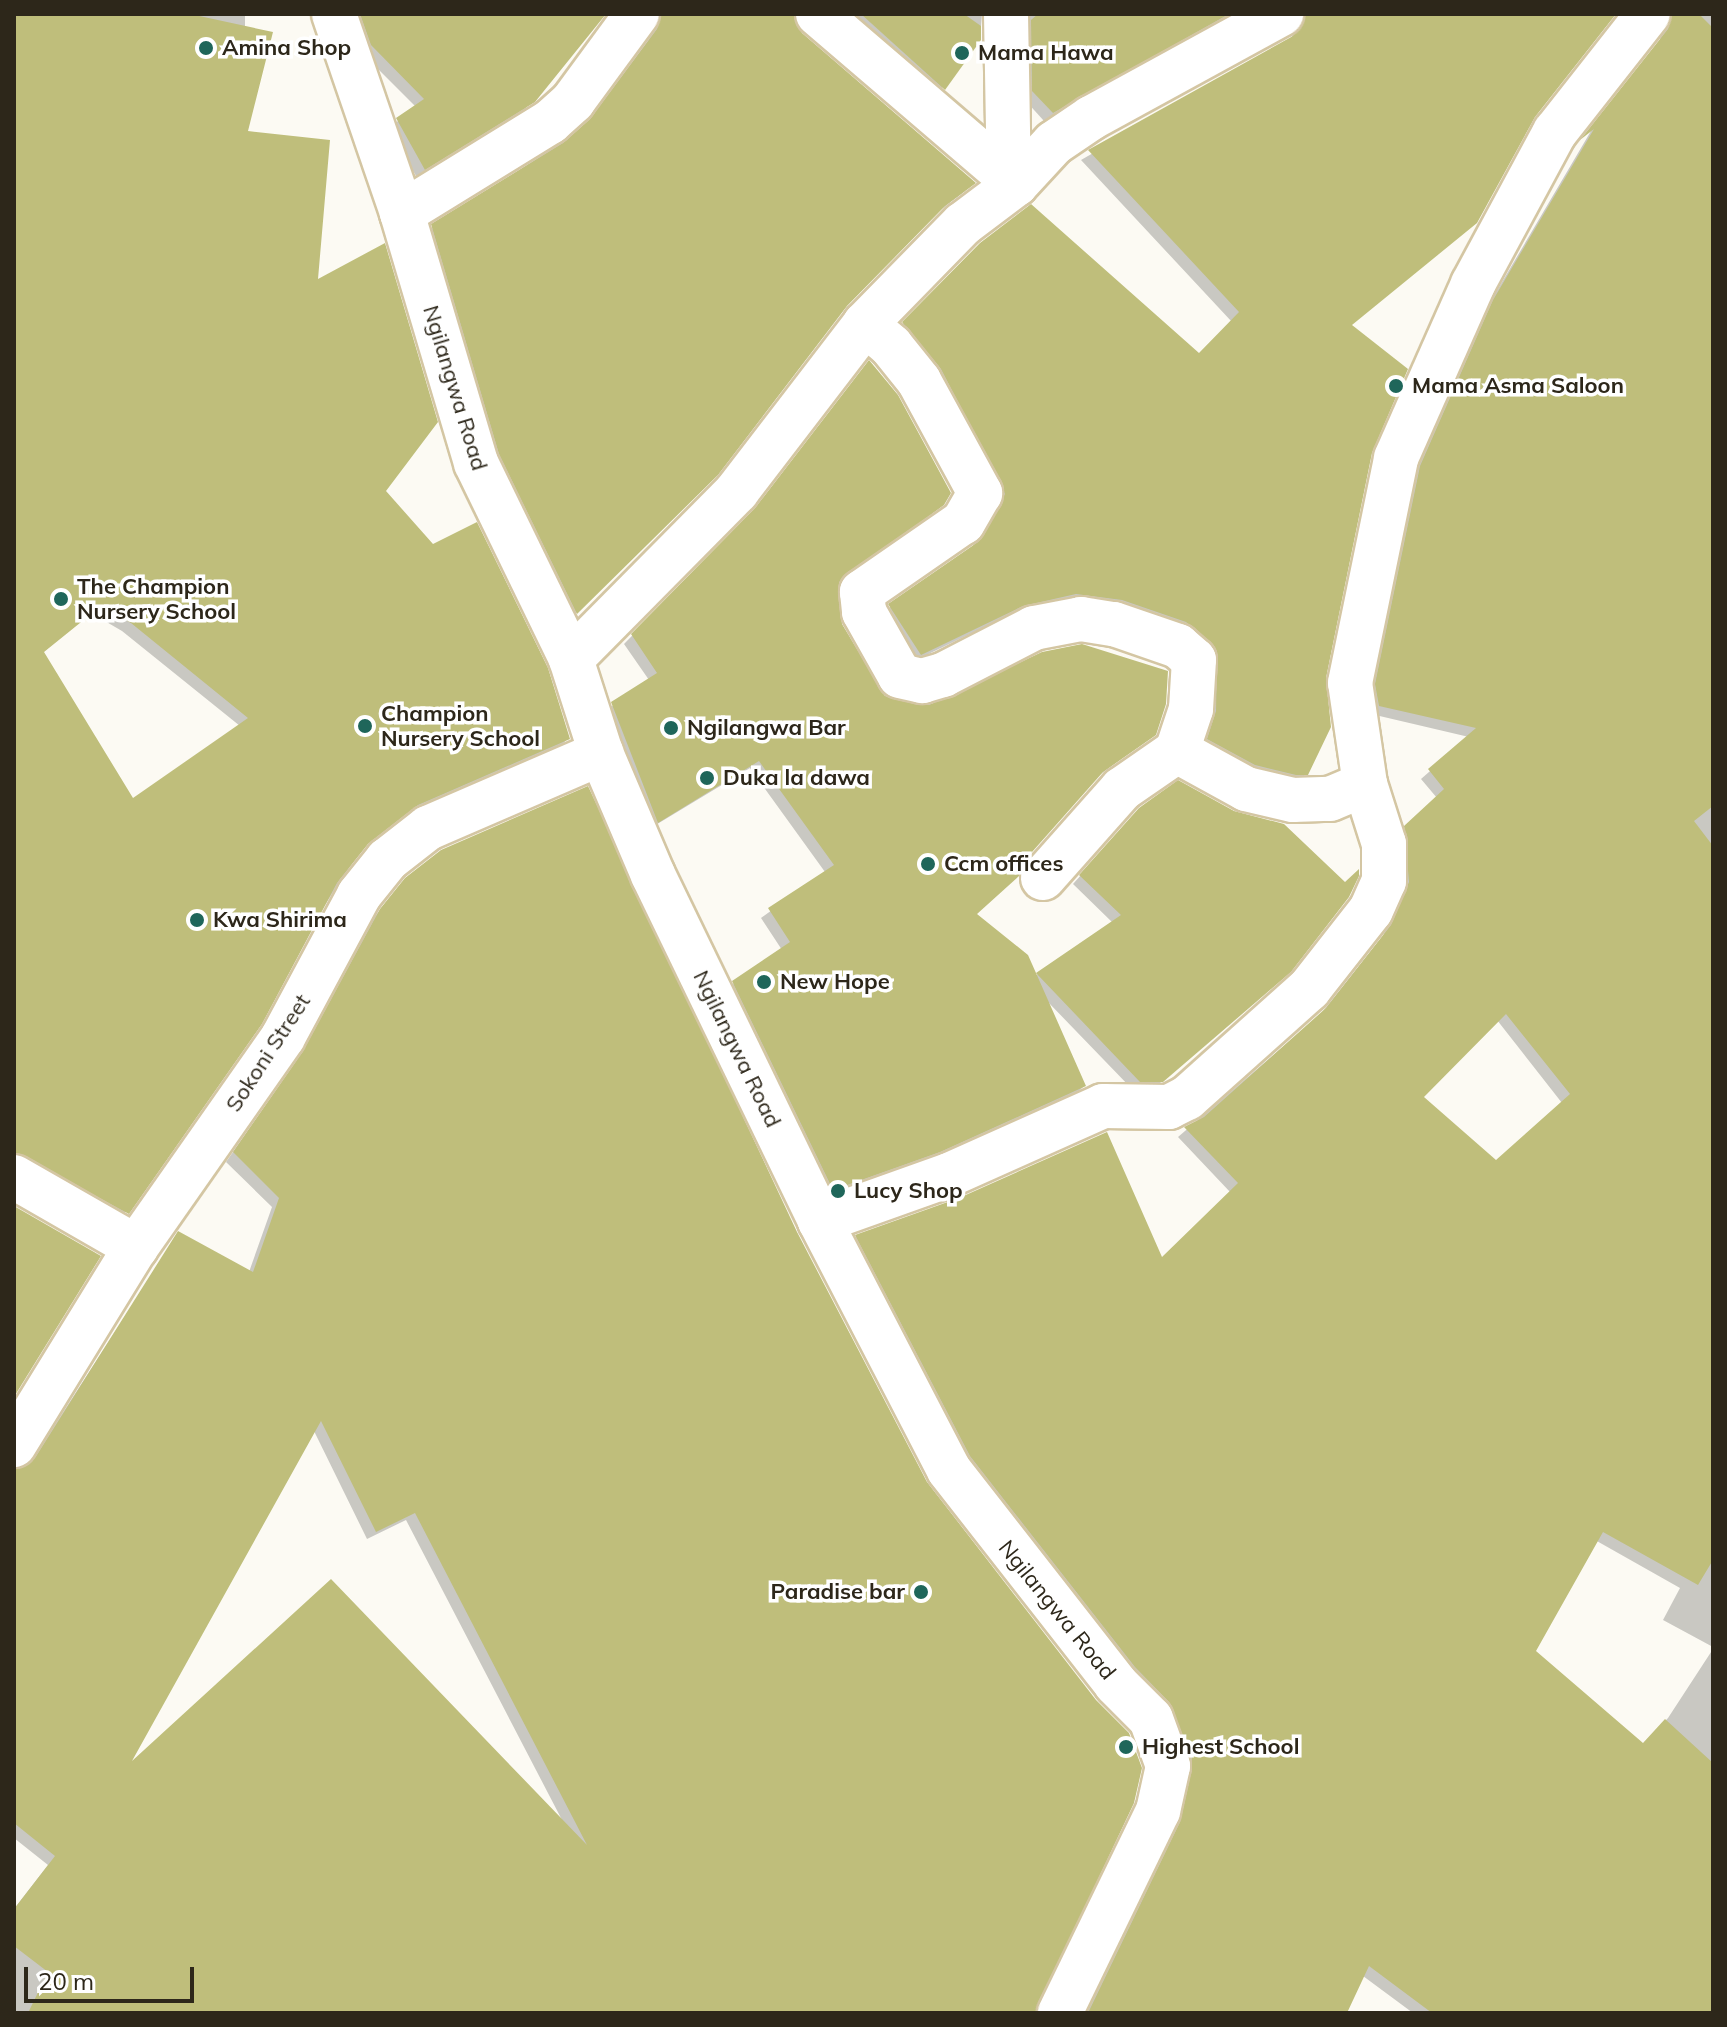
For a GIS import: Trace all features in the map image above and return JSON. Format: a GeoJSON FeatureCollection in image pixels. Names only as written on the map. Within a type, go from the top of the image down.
{"type":"FeatureCollection","features":[{"type":"Feature","properties":{"kind":"street","name":"Ngilangwa Road"},"geometry":{"type":"LineString","coordinates":[[334,14],[402,213],[476,463],[571,659],[601,753],[653,875],[820,1221],[949,1470],[1107,1672],[1151,1719],[1168,1766],[1158,1811],[1060,2013]]}},
{"type":"Feature","properties":{"kind":"street"},"geometry":{"type":"LineString","coordinates":[[402,213],[550,122],[573,101],[637,14]]}},
{"type":"Feature","properties":{"kind":"street"},"geometry":{"type":"LineString","coordinates":[[818,14],[1012,181]]}},
{"type":"Feature","properties":{"kind":"street"},"geometry":{"type":"LineString","coordinates":[[1006,14],[1012,181]]}},
{"type":"Feature","properties":{"kind":"street"},"geometry":{"type":"LineString","coordinates":[[571,659],[737,491],[865,324],[963,224],[1054,143],[1091,118],[1281,14]]}},
{"type":"Feature","properties":{"kind":"street"},"geometry":{"type":"LineString","coordinates":[[820,1221],[949,1175],[1103,1106],[1169,1107],[1223,1070],[1309,989],[1371,910],[1384,881],[1384,844],[1365,784],[1350,683],[1396,458],[1473,284],[1555,132],[1648,14]]}},
{"type":"Feature","properties":{"kind":"street"},"geometry":{"type":"LineString","coordinates":[[865,324],[891,346],[919,381],[980,493],[963,522],[862,592],[864,612],[900,676],[922,681],[943,675],[1034,628],[1081,619],[1114,624],[1178,646],[1194,660],[1191,709],[1177,751],[1122,789],[1043,878]]}},
{"type":"Feature","properties":{"kind":"street"},"geometry":{"type":"LineString","coordinates":[[1177,751],[1246,789],[1293,800],[1330,799],[1365,784]]}},
{"type":"Feature","properties":{"kind":"street","name":"Sokoni Street"},"geometry":{"type":"LineString","coordinates":[[14,1445],[136,1247],[283,1037],[359,895],[387,860],[428,828],[601,753]]}},
{"type":"Feature","properties":{"kind":"street"},"geometry":{"type":"LineString","coordinates":[[14,1177],[136,1247]]}},
{"type":"Feature","properties":{"kind":"building"},"geometry":{"type":"Polygon","coordinates":[[[14,14],[190,14],[273,32],[248,131],[330,140],[318,279],[385,243],[438,422],[386,491],[433,544],[477,522],[548,668],[570,739],[418,805],[368,844],[337,883],[262,1024],[129,1214],[14,1152],[14,14]],[[101,606],[44,652],[133,798],[248,718],[131,623],[101,606]]]}},
{"type":"Feature","properties":{"kind":"building"},"geometry":{"type":"Polygon","coordinates":[[[360,14],[606,14],[535,102],[425,170],[396,118],[424,99],[371,45],[360,14]]]}},
{"type":"Feature","properties":{"kind":"building"},"geometry":{"type":"Polygon","coordinates":[[[662,14],[794,14],[802,33],[976,183],[945,206],[847,306],[718,475],[577,614],[499,454],[431,224],[563,143],[590,119],[657,29],[662,14]]]}},
{"type":"Feature","properties":{"kind":"building"},"geometry":{"type":"Polygon","coordinates":[[[861,14],[964,14],[981,26],[981,40],[945,90],[861,14]]]}},
{"type":"Feature","properties":{"kind":"building"},"geometry":{"type":"Polygon","coordinates":[[[1038,14],[1229,14],[1053,113],[1032,91],[1031,20],[1038,14]]]}},
{"type":"Feature","properties":{"kind":"building"},"geometry":{"type":"Polygon","coordinates":[[[1306,14],[1616,14],[1535,117],[1477,223],[1352,325],[1408,369],[1372,453],[1326,678],[1331,727],[1308,775],[1296,775],[1255,765],[1207,739],[1216,711],[1217,651],[1186,622],[1122,600],[1076,594],[1023,606],[921,655],[888,604],[978,542],[1005,494],[941,369],[902,322],[980,243],[1031,204],[1199,353],[1239,312],[1088,150],[1293,36],[1306,14]]]}},
{"type":"Feature","properties":{"kind":"building"},"geometry":{"type":"Polygon","coordinates":[[[1672,14],[1699,14],[1713,28],[1713,806],[1694,821],[1713,846],[1713,1560],[1698,1585],[1603,1532],[1536,1651],[1643,1743],[1665,1719],[1713,1763],[1713,2013],[1432,2013],[1369,1966],[1347,2013],[1088,2013],[1180,1822],[1192,1758],[1169,1702],[1135,1667],[970,1456],[855,1235],[959,1198],[1107,1132],[1162,1257],[1238,1183],[1184,1127],[1204,1117],[1326,1008],[1391,925],[1409,882],[1404,826],[1444,789],[1428,769],[1476,728],[1379,706],[1375,684],[1420,466],[1493,300],[1594,129],[1580,140],[1668,29],[1672,14]],[[1506,1014],[1424,1097],[1496,1160],[1570,1094],[1506,1014]]]}},
{"type":"Feature","properties":{"kind":"building"},"geometry":{"type":"Polygon","coordinates":[[[869,360],[898,395],[951,493],[944,505],[839,582],[842,624],[885,696],[929,705],[1042,652],[1082,644],[1168,671],[1166,704],[1156,735],[1103,772],[1024,861],[1019,876],[977,914],[1028,955],[1086,1086],[940,1152],[833,1190],[732,981],[790,942],[768,908],[834,865],[759,761],[658,823],[611,702],[657,673],[631,634],[755,508],[869,360]]]}},
{"type":"Feature","properties":{"kind":"building"},"geometry":{"type":"Polygon","coordinates":[[[1178,780],[1234,811],[1284,824],[1345,882],[1359,869],[1349,897],[1291,972],[1163,1082],[1140,1082],[1036,973],[1121,915],[1079,875],[1139,808],[1178,780]]]}},
{"type":"Feature","properties":{"kind":"building"},"geometry":{"type":"Polygon","coordinates":[[[588,786],[797,1232],[927,1482],[1096,1700],[1129,1733],[1142,1768],[1134,1803],[1035,2013],[28,2013],[48,1972],[14,1946],[14,1909],[55,1856],[14,1823],[14,1470],[35,1458],[178,1231],[253,1272],[279,1198],[233,1152],[303,1051],[380,909],[405,878],[441,850],[588,786]],[[321,1421],[132,1761],[331,1579],[587,1845],[415,1513],[376,1532],[321,1421]]]}},
{"type":"Feature","properties":{"kind":"building"},"geometry":{"type":"Polygon","coordinates":[[[14,1206],[101,1256],[14,1397],[14,1206]]]}},
{"type":"Feature","properties":{"kind":"place","name":"Amina Shop"},"geometry":{"type":"Point","coordinates":[206,48]}},
{"type":"Feature","properties":{"kind":"place","name":"Mama Hawa"},"geometry":{"type":"Point","coordinates":[962,53]}},
{"type":"Feature","properties":{"kind":"place","name":"Mama Asma Saloon"},"geometry":{"type":"Point","coordinates":[1396,386]}},
{"type":"Feature","properties":{"kind":"place","name":"The Champion Nursery School"},"geometry":{"type":"Point","coordinates":[61,599]}},
{"type":"Feature","properties":{"kind":"place","name":"Champion Nursery School"},"geometry":{"type":"Point","coordinates":[365,726]}},
{"type":"Feature","properties":{"kind":"place","name":"Ngilangwa Bar"},"geometry":{"type":"Point","coordinates":[671,728]}},
{"type":"Feature","properties":{"kind":"place","name":"Duka la dawa"},"geometry":{"type":"Point","coordinates":[707,778]}},
{"type":"Feature","properties":{"kind":"place","name":"Ccm offices"},"geometry":{"type":"Point","coordinates":[928,864]}},
{"type":"Feature","properties":{"kind":"place","name":"Kwa Shirima"},"geometry":{"type":"Point","coordinates":[197,920]}},
{"type":"Feature","properties":{"kind":"place","name":"New Hope"},"geometry":{"type":"Point","coordinates":[764,982]}},
{"type":"Feature","properties":{"kind":"place","name":"Lucy Shop"},"geometry":{"type":"Point","coordinates":[838,1191]}},
{"type":"Feature","properties":{"kind":"place","name":"Paradise bar"},"geometry":{"type":"Point","coordinates":[921,1592]}},
{"type":"Feature","properties":{"kind":"place","name":"Highest School"},"geometry":{"type":"Point","coordinates":[1126,1747]}}]}
